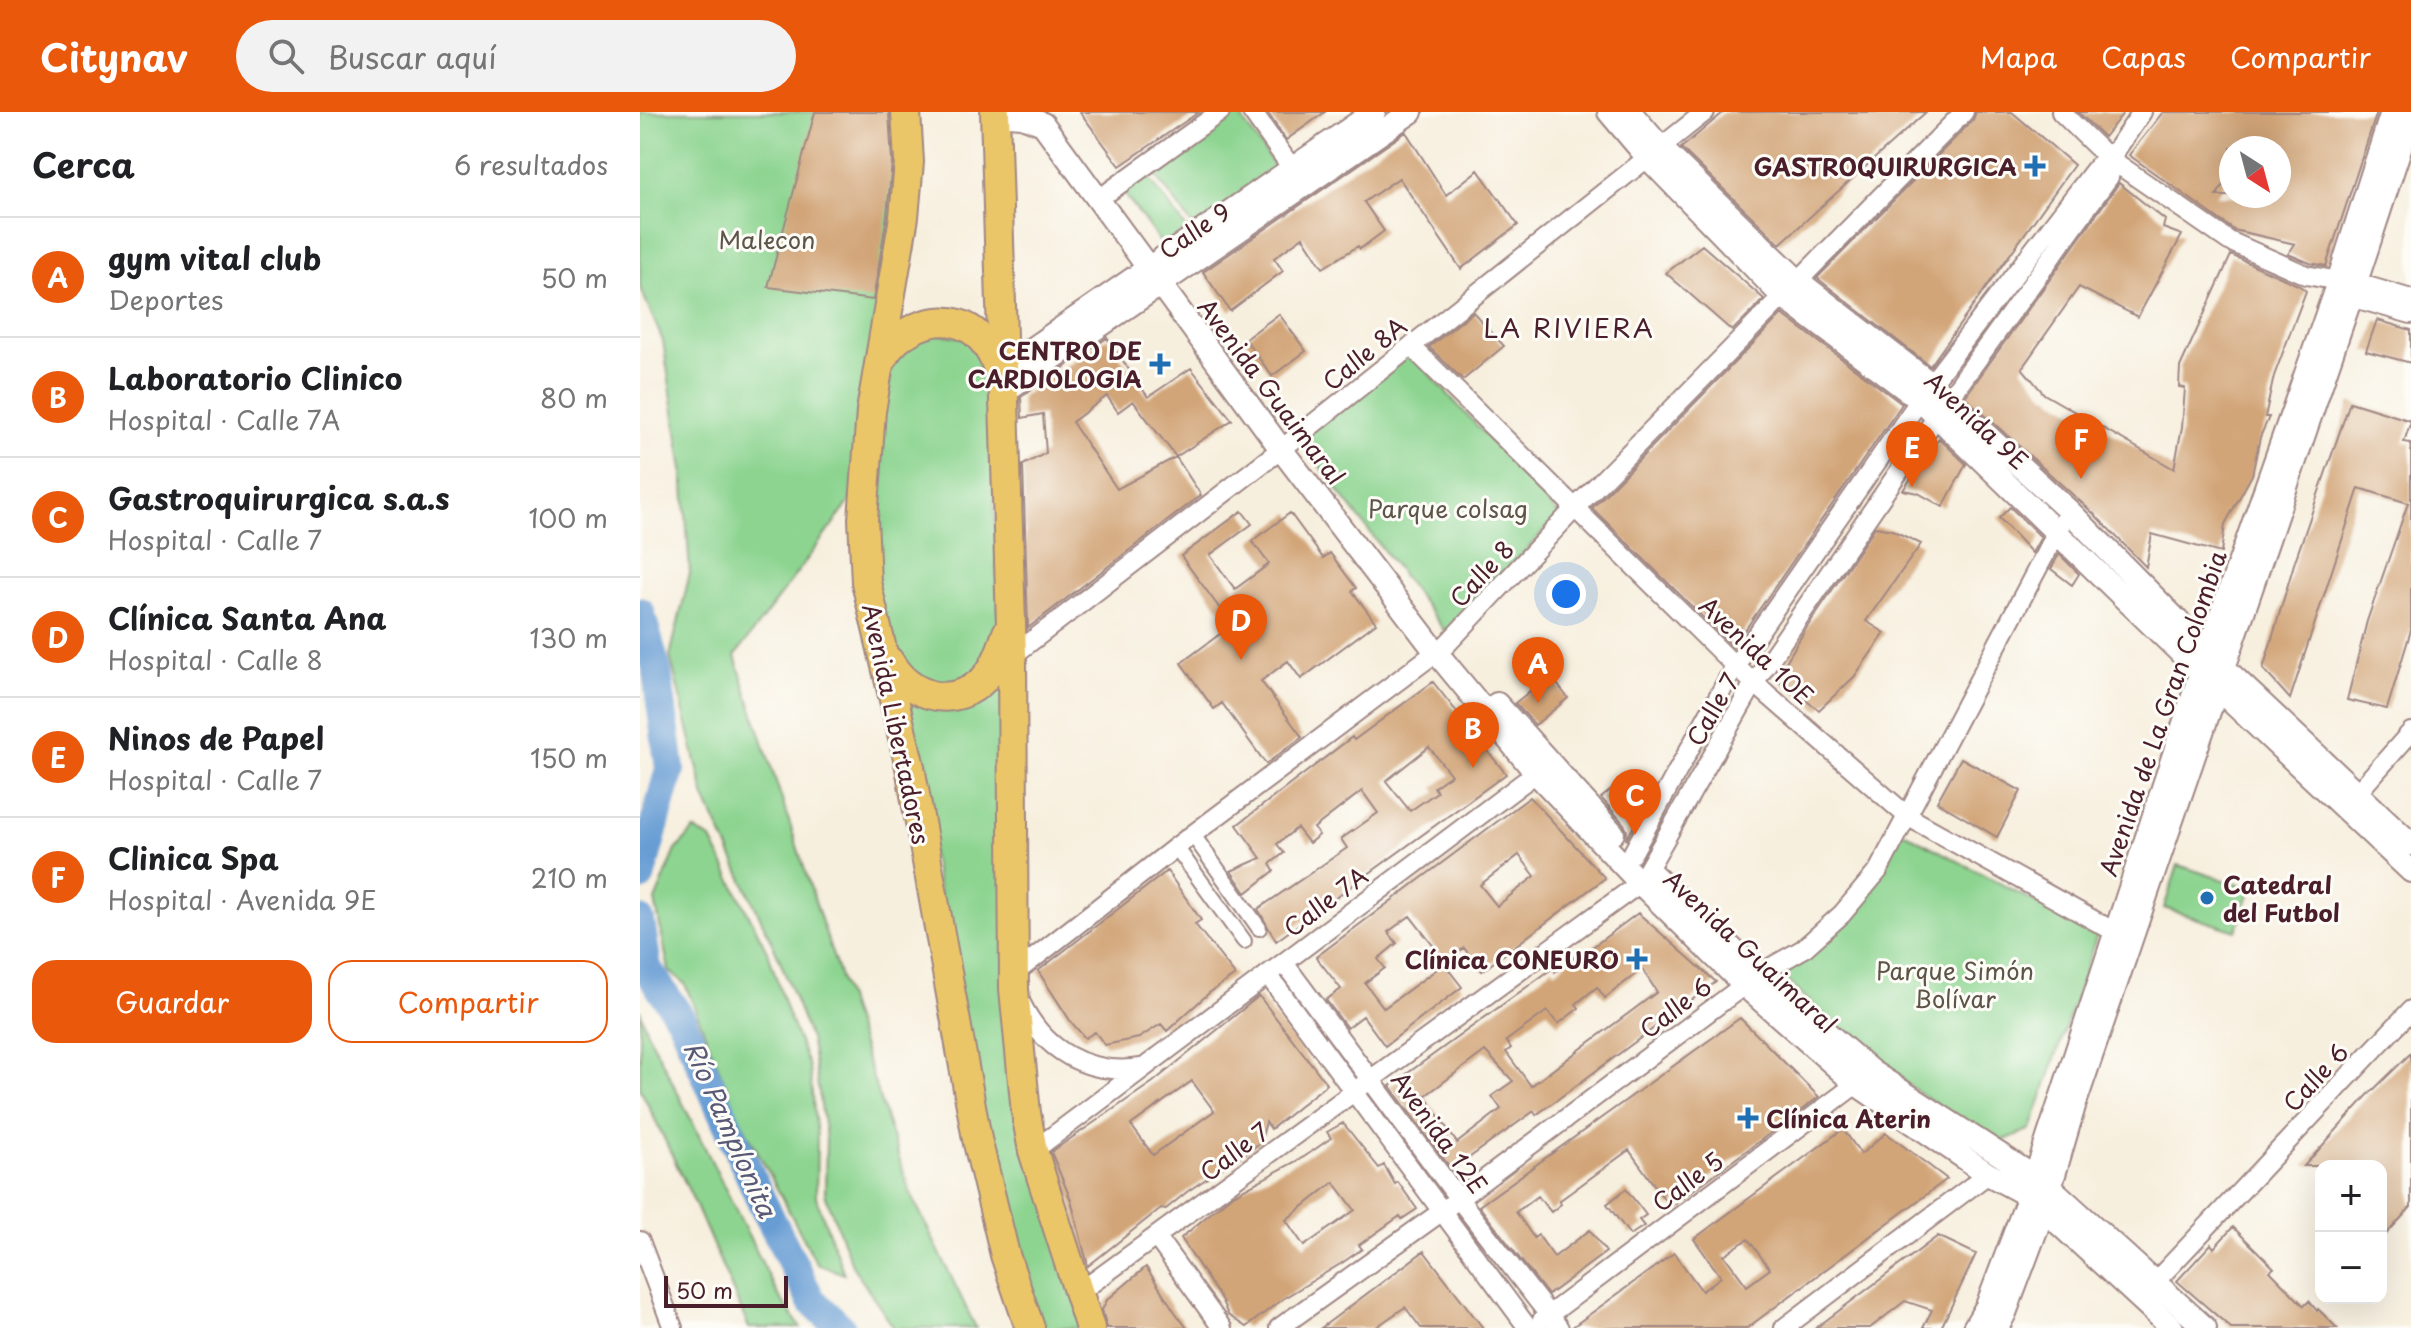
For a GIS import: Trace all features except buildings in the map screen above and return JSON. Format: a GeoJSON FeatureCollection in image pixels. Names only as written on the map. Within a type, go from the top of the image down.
{"type":"FeatureCollection","features":[{"type":"Feature","properties":{"kind":"main road","name":"Avenida Libertadores"},"geometry":{"type":"LineString","coordinates":[[906,112],[909,162],[904,217],[876,375],[863,519],[866,582],[910,767],[977,1139],[1005,1255],[1030,1328]]}},
{"type":"Feature","properties":{"kind":"main road"},"geometry":{"type":"LineString","coordinates":[[995,113],[1012,656],[1014,981],[1026,1113],[1033,1151],[1090,1328]]}},
{"type":"Feature","properties":{"kind":"main road"},"geometry":{"type":"LineString","coordinates":[[876,375],[883,355],[897,339],[914,327],[941,321],[968,328],[983,342],[995,358],[1004,381]]}},
{"type":"Feature","properties":{"kind":"main road"},"geometry":{"type":"LineString","coordinates":[[883,650],[896,673],[911,688],[928,695],[948,697],[965,692],[991,671],[1011,620]]}},
{"type":"Feature","properties":{"kind":"street","name":"Avenida Guaimaral"},"geometry":{"type":"LineString","coordinates":[[1051,112],[1110,191],[1160,272]]}},
{"type":"Feature","properties":{"kind":"street"},"geometry":{"type":"LineString","coordinates":[[1110,191],[1220,112]]}},
{"type":"Feature","properties":{"kind":"street"},"geometry":{"type":"LineString","coordinates":[[1252,112],[1298,177]]}},
{"type":"Feature","properties":{"kind":"street","name":"Calle 9"},"geometry":{"type":"LineString","coordinates":[[1298,177],[1374,112]]}},
{"type":"Feature","properties":{"kind":"street","name":"Calle 9"},"geometry":{"type":"LineString","coordinates":[[1004,381],[1298,177],[1411,112]]}},
{"type":"Feature","properties":{"kind":"street","name":"Avenida 9E"},"geometry":{"type":"LineString","coordinates":[[1609,112],[1790,288],[1925,392],[2069,511],[2212,669],[2411,871]]}},
{"type":"Feature","properties":{"kind":"street","name":"Avenida 9E"},"geometry":{"type":"LineString","coordinates":[[1630,112],[1654,153]]}},
{"type":"Feature","properties":{"kind":"street","name":"Calle 8A"},"geometry":{"type":"LineString","coordinates":[[1012,656],[1287,445],[1705,112]]}},
{"type":"Feature","properties":{"kind":"street","name":"Calle 8"},"geometry":{"type":"LineString","coordinates":[[1014,981],[1176,847],[1442,648],[1964,112]]}},
{"type":"Feature","properties":{"kind":"street"},"geometry":{"type":"LineString","coordinates":[[2061,112],[2192,218],[2229,241],[2306,275],[2348,288],[2411,314]]}},
{"type":"Feature","properties":{"kind":"street","name":"Calle 7"},"geometry":{"type":"LineString","coordinates":[[1640,869],[1735,666],[1925,392],[2112,156],[2142,112]]}},
{"type":"Feature","properties":{"kind":"street","name":"Avenida de La Gran Colombia"},"geometry":{"type":"LineString","coordinates":[[2348,288],[2392,112]]}},
{"type":"Feature","properties":{"kind":"street","name":"Avenida Guaimaral"},"geometry":{"type":"LineString","coordinates":[[995,113],[1022,116],[1043,124],[1160,272],[1536,773],[1640,869],[1752,980],[1864,1078],[1988,1174],[2040,1192],[2172,1328]]}},
{"type":"Feature","properties":{"kind":"street","name":"Avenida de La Gran Colombia"},"geometry":{"type":"LineString","coordinates":[[1997,1328],[2005,1313],[2115,932],[2411,115]]}},
{"type":"Feature","properties":{"kind":"street","name":"Calle 7"},"geometry":{"type":"LineString","coordinates":[[1077,1294],[1372,1079],[1640,869],[1754,683],[1943,408],[2109,177],[2112,156]]}},
{"type":"Feature","properties":{"kind":"street"},"geometry":{"type":"LineString","coordinates":[[2348,288],[2411,299]]}},
{"type":"Feature","properties":{"kind":"street","name":"Avenida 10E"},"geometry":{"type":"LineString","coordinates":[[1411,346],[1735,666],[1907,816],[2115,932]]}},
{"type":"Feature","properties":{"kind":"street","name":"Avenida 9E"},"geometry":{"type":"LineString","coordinates":[[1943,408],[2057,531],[2357,793],[2411,844]]}},
{"type":"Feature","properties":{"kind":"street","name":"Calle 6"},"geometry":{"type":"LineString","coordinates":[[1279,1328],[1459,1199],[1752,980],[1803,949],[1842,914],[1878,871],[2069,511]]}},
{"type":"Feature","properties":{"kind":"street","name":"Avenida Guaimaral"},"geometry":{"type":"LineString","coordinates":[[1442,648],[1640,869]]}},
{"type":"Feature","properties":{"kind":"street","name":"Avenida de La Gran Colombia"},"geometry":{"type":"LineString","coordinates":[[1974,1328],[2040,1192],[2074,1106],[2168,837],[2212,669]]}},
{"type":"Feature","properties":{"kind":"street"},"geometry":{"type":"LineString","coordinates":[[2357,793],[2411,732]]}},
{"type":"Feature","properties":{"kind":"street","name":"Calle 7A"},"geometry":{"type":"LineString","coordinates":[[1033,1151],[1536,773]]}},
{"type":"Feature","properties":{"kind":"street"},"geometry":{"type":"LineString","coordinates":[[1193,835],[1259,928]]}},
{"type":"Feature","properties":{"kind":"street"},"geometry":{"type":"LineString","coordinates":[[1176,847],[1244,941]]}},
{"type":"Feature","properties":{"kind":"street","name":"Avenida 12E"},"geometry":{"type":"LineString","coordinates":[[1284,963],[1554,1321]]}},
{"type":"Feature","properties":{"kind":"street","name":"Avenida 12E"},"geometry":{"type":"LineString","coordinates":[[1268,975],[1530,1328]]}},
{"type":"Feature","properties":{"kind":"street"},"geometry":{"type":"LineString","coordinates":[[1014,981],[1028,1018],[1052,1046],[1086,1064],[1121,1071],[1144,1068]]}},
{"type":"Feature","properties":{"kind":"street","name":"Calle 6"},"geometry":{"type":"LineString","coordinates":[[2155,1282],[2411,1010]]}},
{"type":"Feature","properties":{"kind":"street","name":"Avenida Guaimaral"},"geometry":{"type":"LineString","coordinates":[[1864,1078],[2040,1192],[2155,1282],[2205,1328]]}},
{"type":"Feature","properties":{"kind":"street","name":"Calle 5"},"geometry":{"type":"LineString","coordinates":[[1530,1328],[1554,1321],[1864,1078]]}},
{"type":"Feature","properties":{"kind":"street"},"geometry":{"type":"LineString","coordinates":[[1784,1328],[1988,1174]]}},
{"type":"Feature","properties":{"kind":"street"},"geometry":{"type":"LineString","coordinates":[[1157,1238],[1222,1328]]}},
{"type":"Feature","properties":{"kind":"street"},"geometry":{"type":"LineString","coordinates":[[640,1241],[673,1328]]}},
{"type":"Feature","properties":{"kind":"green space","name":"Malecon"},"geometry":{"type":"Polygon","coordinates":[[[640,112],[895,112],[901,207],[851,500],[735,656],[910,1192],[976,1328],[894,1328],[853,1267],[825,1194],[826,1137],[811,1042],[779,958],[705,798],[670,656],[690,573],[683,470],[663,341],[640,287],[640,112]]]}},
{"type":"Feature","properties":{"kind":"green space"},"geometry":{"type":"Polygon","coordinates":[[[1228,112],[1237,112],[1281,175],[1198,233],[1150,167],[1228,112]]]}},
{"type":"Feature","properties":{"kind":"green space"},"geometry":{"type":"Polygon","coordinates":[[[1144,171],[1192,236],[1168,253],[1121,189],[1144,171]]]}},
{"type":"Feature","properties":{"kind":"green space"},"geometry":{"type":"Polygon","coordinates":[[[920,331],[966,338],[989,365],[999,628],[988,668],[931,690],[892,656],[871,573],[881,387],[901,344],[920,331]]]}},
{"type":"Feature","properties":{"kind":"green space","name":"Parque colsag"},"geometry":{"type":"Polygon","coordinates":[[[1410,353],[1559,515],[1447,634],[1300,440],[1410,353]]]}},
{"type":"Feature","properties":{"kind":"green space"},"geometry":{"type":"Polygon","coordinates":[[[1003,664],[1008,987],[1084,1328],[1034,1328],[1009,1255],[914,762],[908,691],[924,699],[1003,664]]]}},
{"type":"Feature","properties":{"kind":"green space","name":"Parque Simón Bolívar"},"geometry":{"type":"Polygon","coordinates":[[[1892,826],[2097,935],[2031,1129],[1995,1144],[1885,1069],[1776,971],[1848,910],[1892,826]]]}},
{"type":"Feature","properties":{"kind":"green space"},"geometry":{"type":"Polygon","coordinates":[[[694,830],[711,839],[769,955],[809,1067],[817,1135],[816,1197],[844,1274],[817,1264],[737,1113],[685,984],[669,971],[655,900],[676,850],[694,830]]]}},
{"type":"Feature","properties":{"kind":"green space","name":"Catedral del Futbol"},"geometry":{"type":"Polygon","coordinates":[[[2178,865],[2251,889],[2236,931],[2164,908],[2178,865]]]}},
{"type":"Feature","properties":{"kind":"green space"},"geometry":{"type":"Polygon","coordinates":[[[640,1010],[646,1029],[777,1293],[801,1328],[749,1328],[640,1088],[640,1010]]]}},
{"type":"Feature","properties":{"kind":"waterway","name":"Río Pamplonita"},"geometry":{"type":"LineString","coordinates":[[640,612],[657,672],[670,769],[640,877]]}},
{"type":"Feature","properties":{"kind":"waterway","name":"Río Pamplonita"},"geometry":{"type":"LineString","coordinates":[[640,921],[647,968],[681,1019],[761,1200],[811,1300],[841,1328]]}},
{"type":"Feature","properties":{"kind":"place","name":"GASTROQUIRURGICA"},"geometry":{"type":"Point","coordinates":[2035,166]}},
{"type":"Feature","properties":{"kind":"place","name":"CENTRO DE CARDIOLOGIA"},"geometry":{"type":"Point","coordinates":[1160,364]}},
{"type":"Feature","properties":{"kind":"place","name":"Clinica Spa"},"geometry":{"type":"Point","coordinates":[2081,479]}},
{"type":"Feature","properties":{"kind":"place","name":"Ninos de Papel"},"geometry":{"type":"Point","coordinates":[1912,487]}},
{"type":"Feature","properties":{"kind":"place","name":"Clínica Santa Ana"},"geometry":{"type":"Point","coordinates":[1241,660]}},
{"type":"Feature","properties":{"kind":"place","name":"gym vital club"},"geometry":{"type":"Point","coordinates":[1538,703]}},
{"type":"Feature","properties":{"kind":"place","name":"Laboratorio Clinico"},"geometry":{"type":"Point","coordinates":[1473,768]}},
{"type":"Feature","properties":{"kind":"place","name":"Gastroquirurgica s.a.s"},"geometry":{"type":"Point","coordinates":[1635,835]}},
{"type":"Feature","properties":{"kind":"place","name":"Catedral del Futbol"},"geometry":{"type":"Point","coordinates":[2207,898]}},
{"type":"Feature","properties":{"kind":"place","name":"Clínica CONEURO"},"geometry":{"type":"Point","coordinates":[1637,959]}},
{"type":"Feature","properties":{"kind":"place","name":"Clínica Aterin"},"geometry":{"type":"Point","coordinates":[1748,1118]}},
{"type":"Feature","properties":{"kind":"district","name":"LA RIVIERA"},"geometry":{"type":"Point","coordinates":[1569,327]}}]}
